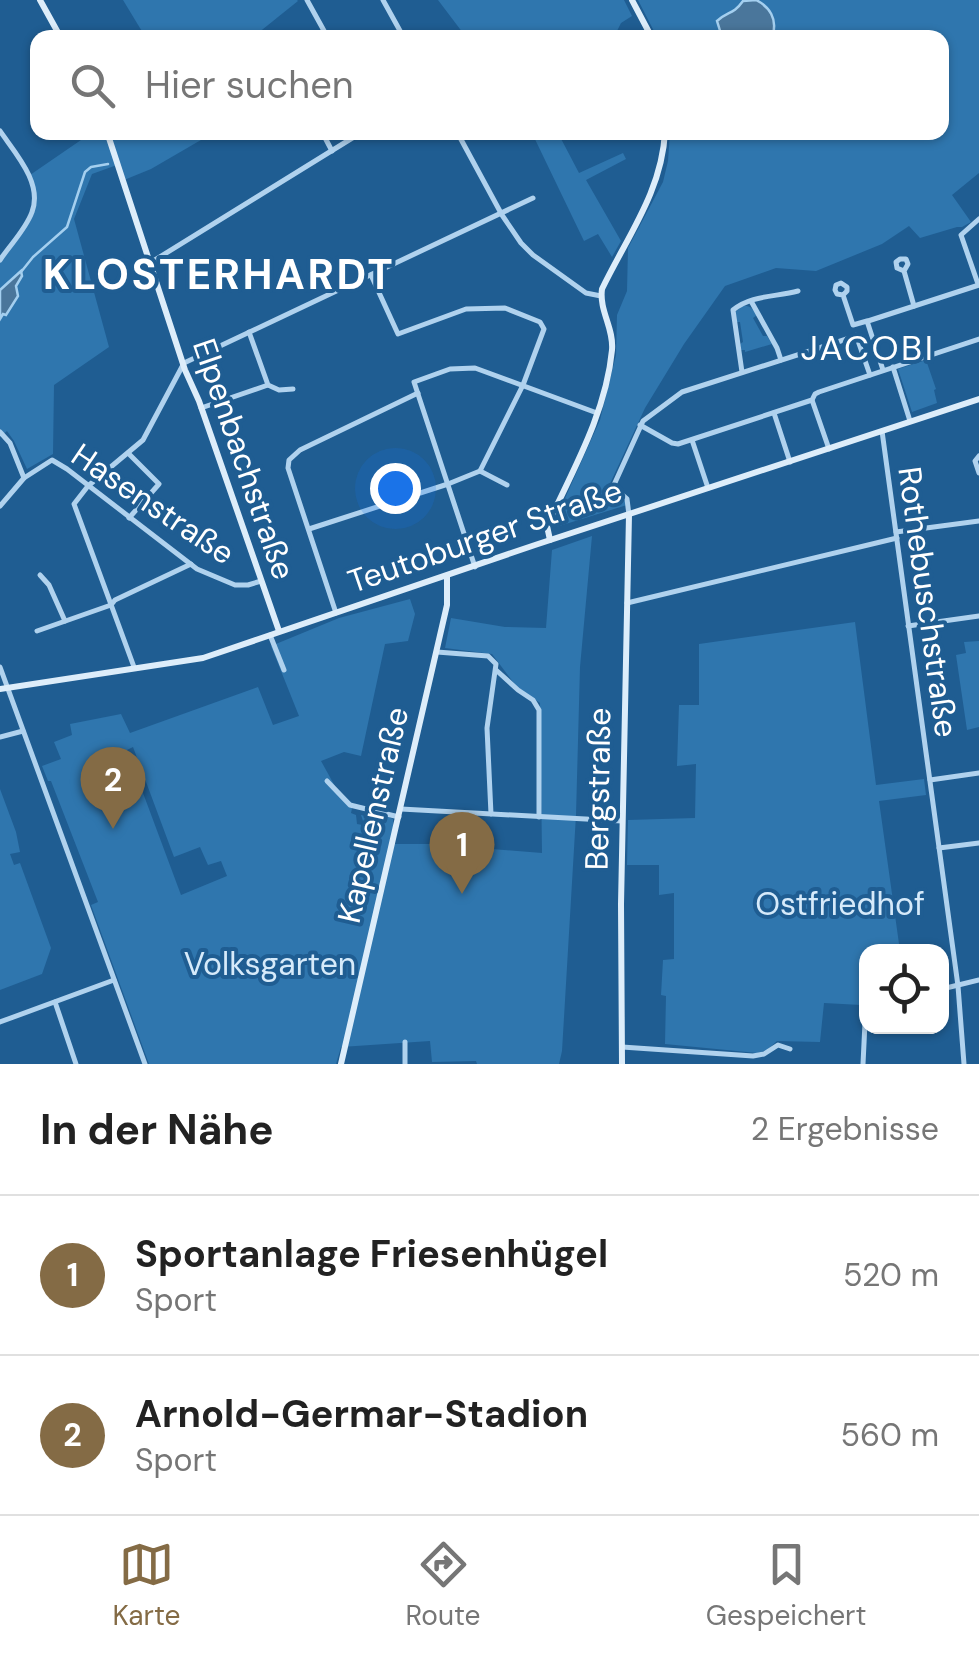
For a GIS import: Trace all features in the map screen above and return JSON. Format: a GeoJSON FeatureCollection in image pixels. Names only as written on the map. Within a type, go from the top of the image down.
{"type":"FeatureCollection","features":[{"type":"Feature","properties":{"kind":"street"},"geometry":{"type":"LineString","coordinates":[[40,0],[57,30]]}},
{"type":"Feature","properties":{"kind":"street"},"geometry":{"type":"LineString","coordinates":[[307,0],[324,30]]}},
{"type":"Feature","properties":{"kind":"street"},"geometry":{"type":"LineString","coordinates":[[383,0],[400,30]]}},
{"type":"Feature","properties":{"kind":"street"},"geometry":{"type":"LineString","coordinates":[[632,0],[648,30]]}},
{"type":"Feature","properties":{"kind":"street"},"geometry":{"type":"LineString","coordinates":[[0,131],[29,175],[35,196],[29,218],[0,260]]}},
{"type":"Feature","properties":{"kind":"street","name":"Elpenbachstraße"},"geometry":{"type":"LineString","coordinates":[[110,140],[261,581],[274,633]]}},
{"type":"Feature","properties":{"kind":"street"},"geometry":{"type":"LineString","coordinates":[[326,140],[332,151]]}},
{"type":"Feature","properties":{"kind":"street"},"geometry":{"type":"LineString","coordinates":[[150,263],[349,140]]}},
{"type":"Feature","properties":{"kind":"street"},"geometry":{"type":"LineString","coordinates":[[461,140],[510,229],[532,255],[586,293],[601,296]]}},
{"type":"Feature","properties":{"kind":"street"},"geometry":{"type":"LineString","coordinates":[[550,540],[547,526],[597,413],[612,343],[601,306],[602,289],[658,178],[665,140]]}},
{"type":"Feature","properties":{"kind":"street"},"geometry":{"type":"LineString","coordinates":[[135,668],[74,504],[88,486],[143,440],[184,363],[533,198]]}},
{"type":"Feature","properties":{"kind":"street"},"geometry":{"type":"LineString","coordinates":[[853,326],[979,286],[962,237],[979,219]]}},
{"type":"Feature","properties":{"kind":"street"},"geometry":{"type":"LineString","coordinates":[[904,271],[914,306]]}},
{"type":"Feature","properties":{"kind":"street"},"geometry":{"type":"LineString","coordinates":[[309,529],[480,471],[523,384],[544,329],[540,322],[505,308],[466,309],[398,334],[371,275]]}},
{"type":"Feature","properties":{"kind":"street"},"geometry":{"type":"LineString","coordinates":[[742,372],[732,314],[735,307],[774,293],[798,291]]}},
{"type":"Feature","properties":{"kind":"street"},"geometry":{"type":"LineString","coordinates":[[843,295],[870,375]]}},
{"type":"Feature","properties":{"kind":"street"},"geometry":{"type":"LineString","coordinates":[[751,301],[780,360]]}},
{"type":"Feature","properties":{"kind":"street"},"geometry":{"type":"LineString","coordinates":[[867,321],[884,370]]}},
{"type":"Feature","properties":{"kind":"street"},"geometry":{"type":"LineString","coordinates":[[250,332],[268,385]]}},
{"type":"Feature","properties":{"kind":"street"},"geometry":{"type":"LineString","coordinates":[[629,514],[627,499],[614,487],[640,425],[686,390],[856,336]]}},
{"type":"Feature","properties":{"kind":"street"},"geometry":{"type":"LineString","coordinates":[[640,425],[675,444],[692,440],[812,400],[817,393],[979,340]]}},
{"type":"Feature","properties":{"kind":"street"},"geometry":{"type":"LineString","coordinates":[[893,367],[911,422]]}},
{"type":"Feature","properties":{"kind":"street"},"geometry":{"type":"LineString","coordinates":[[475,567],[414,382],[450,369],[482,369],[597,413]]}},
{"type":"Feature","properties":{"kind":"street"},"geometry":{"type":"LineString","coordinates":[[201,408],[268,385],[293,390]]}},
{"type":"Feature","properties":{"kind":"street"},"geometry":{"type":"LineString","coordinates":[[336,613],[288,468],[289,460],[300,450],[418,393]]}},
{"type":"Feature","properties":{"kind":"street"},"geometry":{"type":"LineString","coordinates":[[812,400],[829,449]]}},
{"type":"Feature","properties":{"kind":"street","name":"Teutoburger Straße"},"geometry":{"type":"LineString","coordinates":[[4,688],[204,658],[979,400]]}},
{"type":"Feature","properties":{"kind":"street"},"geometry":{"type":"LineString","coordinates":[[774,413],[790,462]]}},
{"type":"Feature","properties":{"kind":"street","name":"Rothebuschstraße"},"geometry":{"type":"LineString","coordinates":[[882,431],[958,986],[964,1064]]}},
{"type":"Feature","properties":{"kind":"street"},"geometry":{"type":"LineString","coordinates":[[0,432],[10,443],[24,478],[0,506]]}},
{"type":"Feature","properties":{"kind":"street"},"geometry":{"type":"LineString","coordinates":[[692,440],[708,488]]}},
{"type":"Feature","properties":{"kind":"street"},"geometry":{"type":"LineString","coordinates":[[128,452],[159,484],[129,518]]}},
{"type":"Feature","properties":{"kind":"street"},"geometry":{"type":"LineString","coordinates":[[979,456],[975,460],[979,473]]}},
{"type":"Feature","properties":{"kind":"street","name":"Hasenstraße"},"geometry":{"type":"LineString","coordinates":[[24,478],[52,460],[197,569],[234,585],[261,581]]}},
{"type":"Feature","properties":{"kind":"street"},"geometry":{"type":"LineString","coordinates":[[480,471],[506,485]]}},
{"type":"Feature","properties":{"kind":"street","name":"Bergstraße"},"geometry":{"type":"LineString","coordinates":[[622,1064],[622,821],[629,514]]}},
{"type":"Feature","properties":{"kind":"street"},"geometry":{"type":"LineString","coordinates":[[628,602],[896,535],[979,520]]}},
{"type":"Feature","properties":{"kind":"street"},"geometry":{"type":"LineString","coordinates":[[37,630],[112,605],[115,600],[191,564]]}},
{"type":"Feature","properties":{"kind":"street"},"geometry":{"type":"LineString","coordinates":[[40,574],[65,621]]}},
{"type":"Feature","properties":{"kind":"street","name":"Kapellenstraße"},"geometry":{"type":"LineString","coordinates":[[340,1064],[449,596],[447,577]]}},
{"type":"Feature","properties":{"kind":"street"},"geometry":{"type":"LineString","coordinates":[[908,626],[979,616]]}},
{"type":"Feature","properties":{"kind":"street"},"geometry":{"type":"LineString","coordinates":[[274,633],[284,670]]}},
{"type":"Feature","properties":{"kind":"street"},"geometry":{"type":"LineString","coordinates":[[436,652],[488,656],[495,662],[487,728],[491,814]]}},
{"type":"Feature","properties":{"kind":"street"},"geometry":{"type":"LineString","coordinates":[[0,667],[4,688],[144,1064]]}},
{"type":"Feature","properties":{"kind":"street"},"geometry":{"type":"LineString","coordinates":[[496,670],[533,700],[539,710],[539,817]]}},
{"type":"Feature","properties":{"kind":"street"},"geometry":{"type":"LineString","coordinates":[[0,737],[23,731]]}},
{"type":"Feature","properties":{"kind":"street","name":"Rothebuschstraße"},"geometry":{"type":"LineString","coordinates":[[930,780],[979,773]]}},
{"type":"Feature","properties":{"kind":"street"},"geometry":{"type":"LineString","coordinates":[[327,781],[350,805],[400,813],[622,821]]}},
{"type":"Feature","properties":{"kind":"street"},"geometry":{"type":"LineString","coordinates":[[939,848],[979,843]]}},
{"type":"Feature","properties":{"kind":"street"},"geometry":{"type":"LineString","coordinates":[[0,1022],[114,980]]}},
{"type":"Feature","properties":{"kind":"street"},"geometry":{"type":"LineString","coordinates":[[949,987],[979,980]]}},
{"type":"Feature","properties":{"kind":"street"},"geometry":{"type":"LineString","coordinates":[[56,1002],[76,1064]]}},
{"type":"Feature","properties":{"kind":"street"},"geometry":{"type":"LineString","coordinates":[[863,1064],[864,1034]]}},
{"type":"Feature","properties":{"kind":"street"},"geometry":{"type":"LineString","coordinates":[[405,1042],[406,1064]]}},
{"type":"Feature","properties":{"kind":"street"},"geometry":{"type":"LineString","coordinates":[[622,1047],[752,1056],[778,1046],[790,1049]]}},
{"type":"Feature","properties":{"kind":"green space"},"geometry":{"type":"Polygon","coordinates":[[[123,0],[298,1],[262,30],[141,30],[123,0]]]}},
{"type":"Feature","properties":{"kind":"green space"},"geometry":{"type":"Polygon","coordinates":[[[438,0],[624,0],[632,16],[618,30],[461,30],[438,0]]]}},
{"type":"Feature","properties":{"kind":"green space"},"geometry":{"type":"Polygon","coordinates":[[[638,0],[979,0],[979,173],[952,195],[971,222],[920,238],[909,226],[882,244],[816,271],[776,268],[725,286],[645,408],[608,488],[627,505],[556,527],[554,523],[600,420],[616,355],[617,315],[627,291],[628,248],[663,182],[670,140],[949,140],[949,30],[653,30],[638,0]]]}},
{"type":"Feature","properties":{"kind":"green space"},"geometry":{"type":"Polygon","coordinates":[[[81,140],[108,140],[117,165],[92,174],[74,219],[109,347],[54,385],[53,454],[27,469],[7,431],[0,437],[0,263],[34,209],[30,175],[81,140]]]}},
{"type":"Feature","properties":{"kind":"green space"},"geometry":{"type":"Polygon","coordinates":[[[110,140],[201,140],[151,169],[124,180],[110,140]]]}},
{"type":"Feature","properties":{"kind":"green space"},"geometry":{"type":"Polygon","coordinates":[[[535,140],[562,140],[579,173],[623,153],[626,159],[586,180],[621,241],[612,257],[598,234],[584,241],[535,140]]]}},
{"type":"Feature","properties":{"kind":"green space"},"geometry":{"type":"Polygon","coordinates":[[[742,306],[754,311],[757,315],[753,318],[772,344],[741,350],[740,322],[736,322],[735,312],[742,306]]]}},
{"type":"Feature","properties":{"kind":"green space"},"geometry":{"type":"Polygon","coordinates":[[[926,360],[937,403],[912,412],[898,369],[926,360]]]}},
{"type":"Feature","properties":{"kind":"green space","name":"Volksgarten"},"geometry":{"type":"Polygon","coordinates":[[[592,536],[580,667],[576,815],[559,1064],[432,1062],[430,1041],[341,1047],[336,1064],[149,1064],[91,905],[98,902],[42,766],[61,759],[54,742],[72,735],[70,724],[121,714],[130,733],[258,687],[273,725],[299,716],[271,646],[339,618],[410,599],[415,614],[408,641],[385,644],[361,756],[344,752],[321,761],[336,788],[353,804],[351,813],[356,815],[357,824],[379,828],[380,821],[363,821],[361,815],[393,819],[393,844],[542,853],[540,703],[516,686],[492,654],[445,648],[451,618],[505,627],[546,628],[552,550],[592,536]],[[133,747],[127,750],[181,895],[227,876],[221,861],[208,865],[200,847],[174,857],[133,747]]]}},
{"type":"Feature","properties":{"kind":"green space","name":"Ostfriedhof"},"geometry":{"type":"Polygon","coordinates":[[[855,622],[876,785],[924,779],[926,795],[879,801],[899,944],[859,944],[859,1005],[824,1003],[820,1042],[777,1041],[757,1053],[665,1044],[663,960],[674,959],[674,893],[659,895],[659,865],[627,865],[628,820],[695,818],[696,764],[677,766],[679,705],[699,705],[699,644],[855,622]]]}},
{"type":"Feature","properties":{"kind":"green space"},"geometry":{"type":"Polygon","coordinates":[[[979,641],[979,727],[967,730],[956,655],[966,653],[964,642],[979,641]]]}},
{"type":"Feature","properties":{"kind":"green space"},"geometry":{"type":"Polygon","coordinates":[[[0,789],[20,852],[10,854],[14,865],[20,863],[51,948],[42,974],[0,990],[0,789]]]}},
{"type":"Feature","properties":{"kind":"shaded area"},"geometry":{"type":"Polygon","coordinates":[[[756,0],[765,6],[771,14],[773,30],[720,30],[717,21],[743,1],[756,0]]]}},
{"type":"Feature","properties":{"kind":"shaded area"},"geometry":{"type":"Polygon","coordinates":[[[21,271],[16,286],[18,296],[0,319],[0,290],[21,271]]]}},
{"type":"Feature","properties":{"kind":"waterway"},"geometry":{"type":"LineString","coordinates":[[21,272],[67,227],[85,172],[108,164]]}},
{"type":"Feature","properties":{"kind":"place","name":"Arnold-Germar-Stadion"},"geometry":{"type":"Point","coordinates":[113,829]}},
{"type":"Feature","properties":{"kind":"place","name":"Sportanlage Friesenhügel"},"geometry":{"type":"Point","coordinates":[462,894]}},
{"type":"Feature","properties":{"kind":"district","name":"KLOSTERHARDT"},"geometry":{"type":"Point","coordinates":[219,274]}},
{"type":"Feature","properties":{"kind":"district","name":"JACOBI"},"geometry":{"type":"Point","coordinates":[868,348]}}]}
